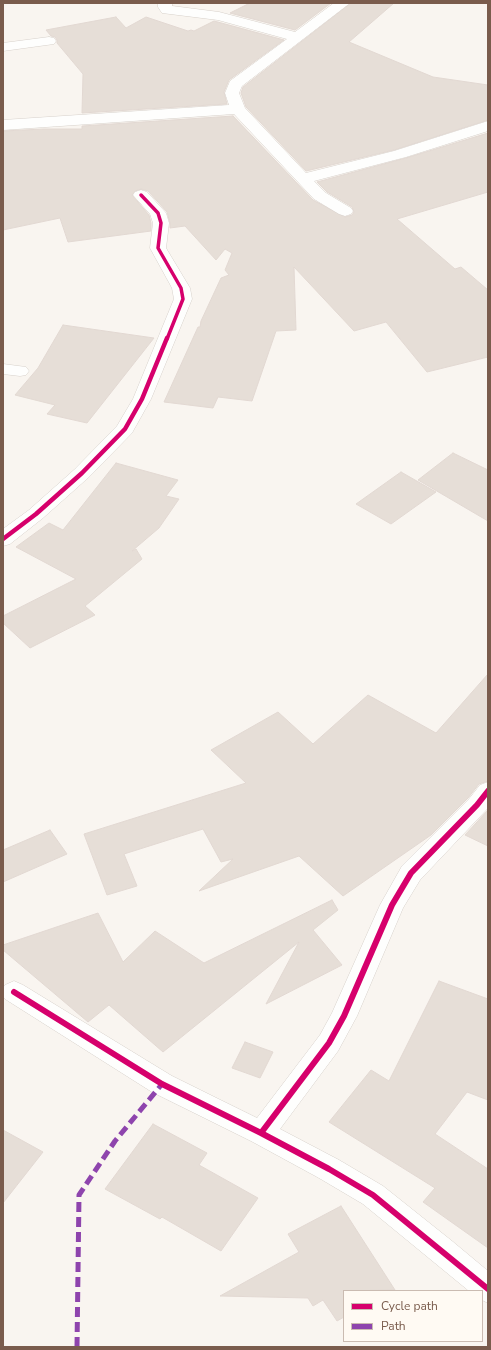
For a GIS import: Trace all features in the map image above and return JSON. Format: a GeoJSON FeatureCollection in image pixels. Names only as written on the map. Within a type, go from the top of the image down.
{"type":"FeatureCollection","features":[{"type":"Feature","properties":{"kind":"street"},"geometry":{"type":"LineString","coordinates":[[165,3],[167,10],[218,16],[298,37]]}},
{"type":"Feature","properties":{"kind":"street"},"geometry":{"type":"LineString","coordinates":[[343,3],[236,84],[232,93],[238,109],[303,179],[320,196],[345,211]]}},
{"type":"Feature","properties":{"kind":"street"},"geometry":{"type":"LineString","coordinates":[[3,47],[49,41]]}},
{"type":"Feature","properties":{"kind":"street"},"geometry":{"type":"LineString","coordinates":[[3,124],[238,109]]}},
{"type":"Feature","properties":{"kind":"street"},"geometry":{"type":"LineString","coordinates":[[303,179],[400,154],[488,126]]}},
{"type":"Feature","properties":{"kind":"street"},"geometry":{"type":"LineString","coordinates":[[3,539],[36,514],[82,473],[125,429],[142,399],[183,299],[180,288],[158,248],[161,223],[158,213],[141,195]]}},
{"type":"Feature","properties":{"kind":"street"},"geometry":{"type":"LineString","coordinates":[[261,1133],[329,1043],[344,1016],[392,905],[411,873],[477,805],[488,791]]}},
{"type":"Feature","properties":{"kind":"street"},"geometry":{"type":"LineString","coordinates":[[14,992],[162,1084],[261,1133],[329,1169],[373,1195],[488,1289]]}},
{"type":"Feature","properties":{"kind":"building"},"geometry":{"type":"Polygon","coordinates":[[[250,3],[331,3],[295,30],[230,13],[250,3]]]}},
{"type":"Feature","properties":{"kind":"building"},"geometry":{"type":"Polygon","coordinates":[[[351,3],[394,3],[349,42],[433,77],[488,85],[488,120],[394,150],[306,171],[246,107],[241,93],[243,87],[351,3]]]}},
{"type":"Feature","properties":{"kind":"building"},"geometry":{"type":"Polygon","coordinates":[[[116,17],[126,28],[146,17],[188,31],[194,31],[214,21],[284,40],[229,80],[224,92],[227,104],[82,113],[83,74],[57,43],[55,37],[51,36],[46,30],[116,17]]]}},
{"type":"Feature","properties":{"kind":"building"},"geometry":{"type":"Polygon","coordinates":[[[233,116],[313,200],[345,217],[352,215],[354,212],[352,207],[327,192],[317,182],[406,158],[488,133],[488,192],[397,219],[455,269],[461,267],[488,290],[488,357],[427,372],[386,322],[354,331],[294,267],[296,330],[276,331],[252,401],[218,397],[213,408],[164,402],[198,327],[200,327],[201,321],[221,278],[229,275],[225,270],[232,253],[225,249],[216,260],[185,226],[170,228],[167,212],[148,191],[141,189],[135,191],[132,195],[149,215],[151,231],[68,242],[60,218],[3,230],[3,131],[82,129],[82,126],[233,116]]]}},
{"type":"Feature","properties":{"kind":"building"},"geometry":{"type":"Polygon","coordinates":[[[63,325],[154,338],[87,423],[47,414],[55,405],[15,395],[38,368],[63,325]]]}},
{"type":"Feature","properties":{"kind":"building"},"geometry":{"type":"Polygon","coordinates":[[[453,453],[488,470],[488,521],[418,480],[453,453]]]}},
{"type":"Feature","properties":{"kind":"building"},"geometry":{"type":"Polygon","coordinates":[[[116,463],[178,480],[166,496],[179,499],[159,528],[132,551],[136,549],[142,559],[85,606],[95,615],[30,648],[3,623],[3,616],[76,579],[16,547],[49,523],[63,530],[116,463]]]}},
{"type":"Feature","properties":{"kind":"building"},"geometry":{"type":"Polygon","coordinates":[[[401,472],[436,492],[391,524],[356,504],[401,472]]]}},
{"type":"Feature","properties":{"kind":"building"},"geometry":{"type":"Polygon","coordinates":[[[488,674],[488,781],[479,784],[468,798],[431,835],[343,896],[299,856],[199,891],[233,859],[221,862],[203,829],[124,854],[137,886],[107,895],[84,834],[246,783],[211,750],[278,712],[313,744],[368,695],[436,733],[488,674]]]}},
{"type":"Feature","properties":{"kind":"building"},"geometry":{"type":"Polygon","coordinates":[[[488,810],[488,846],[465,835],[488,810]]]}},
{"type":"Feature","properties":{"kind":"building"},"geometry":{"type":"Polygon","coordinates":[[[50,830],[67,854],[3,882],[3,850],[50,830]]]}},
{"type":"Feature","properties":{"kind":"building"},"geometry":{"type":"Polygon","coordinates":[[[332,900],[338,910],[313,930],[342,965],[266,1004],[299,942],[163,1052],[109,1005],[88,1022],[3,950],[3,945],[98,913],[123,962],[155,931],[204,963],[332,900]]]}},
{"type":"Feature","properties":{"kind":"building"},"geometry":{"type":"Polygon","coordinates":[[[439,981],[488,999],[488,1100],[467,1092],[435,1134],[488,1169],[488,1248],[423,1202],[435,1188],[329,1122],[371,1070],[389,1081],[439,981]]]}},
{"type":"Feature","properties":{"kind":"building"},"geometry":{"type":"Polygon","coordinates":[[[245,1042],[273,1052],[260,1078],[232,1068],[245,1042]]]}},
{"type":"Feature","properties":{"kind":"building"},"geometry":{"type":"Polygon","coordinates":[[[153,1124],[207,1153],[199,1165],[258,1198],[221,1251],[162,1217],[160,1219],[105,1189],[153,1124]]]}},
{"type":"Feature","properties":{"kind":"building"},"geometry":{"type":"Polygon","coordinates":[[[3,1130],[43,1152],[3,1203],[3,1130]]]}},
{"type":"Feature","properties":{"kind":"building"},"geometry":{"type":"Polygon","coordinates":[[[341,1206],[395,1290],[343,1290],[343,1318],[337,1321],[323,1300],[313,1306],[308,1298],[220,1296],[299,1252],[288,1234],[341,1206]]]}},
{"type":"Feature","properties":{"kind":"marked path"},"geometry":{"type":"LineString","coordinates":[[77,1347],[79,1195],[115,1141],[162,1084]]}},
{"type":"Feature","properties":{"kind":"cycle path"},"geometry":{"type":"LineString","coordinates":[[3,539],[36,514],[82,473],[125,429],[142,399],[183,299],[181,288],[158,248],[161,223],[158,213],[141,195]]}},
{"type":"Feature","properties":{"kind":"cycle path"},"geometry":{"type":"LineString","coordinates":[[261,1133],[329,1043],[344,1016],[392,905],[411,873],[477,805],[488,791]]}},
{"type":"Feature","properties":{"kind":"cycle path"},"geometry":{"type":"LineString","coordinates":[[14,992],[162,1084],[261,1133],[329,1169],[373,1195],[488,1289]]}}]}
